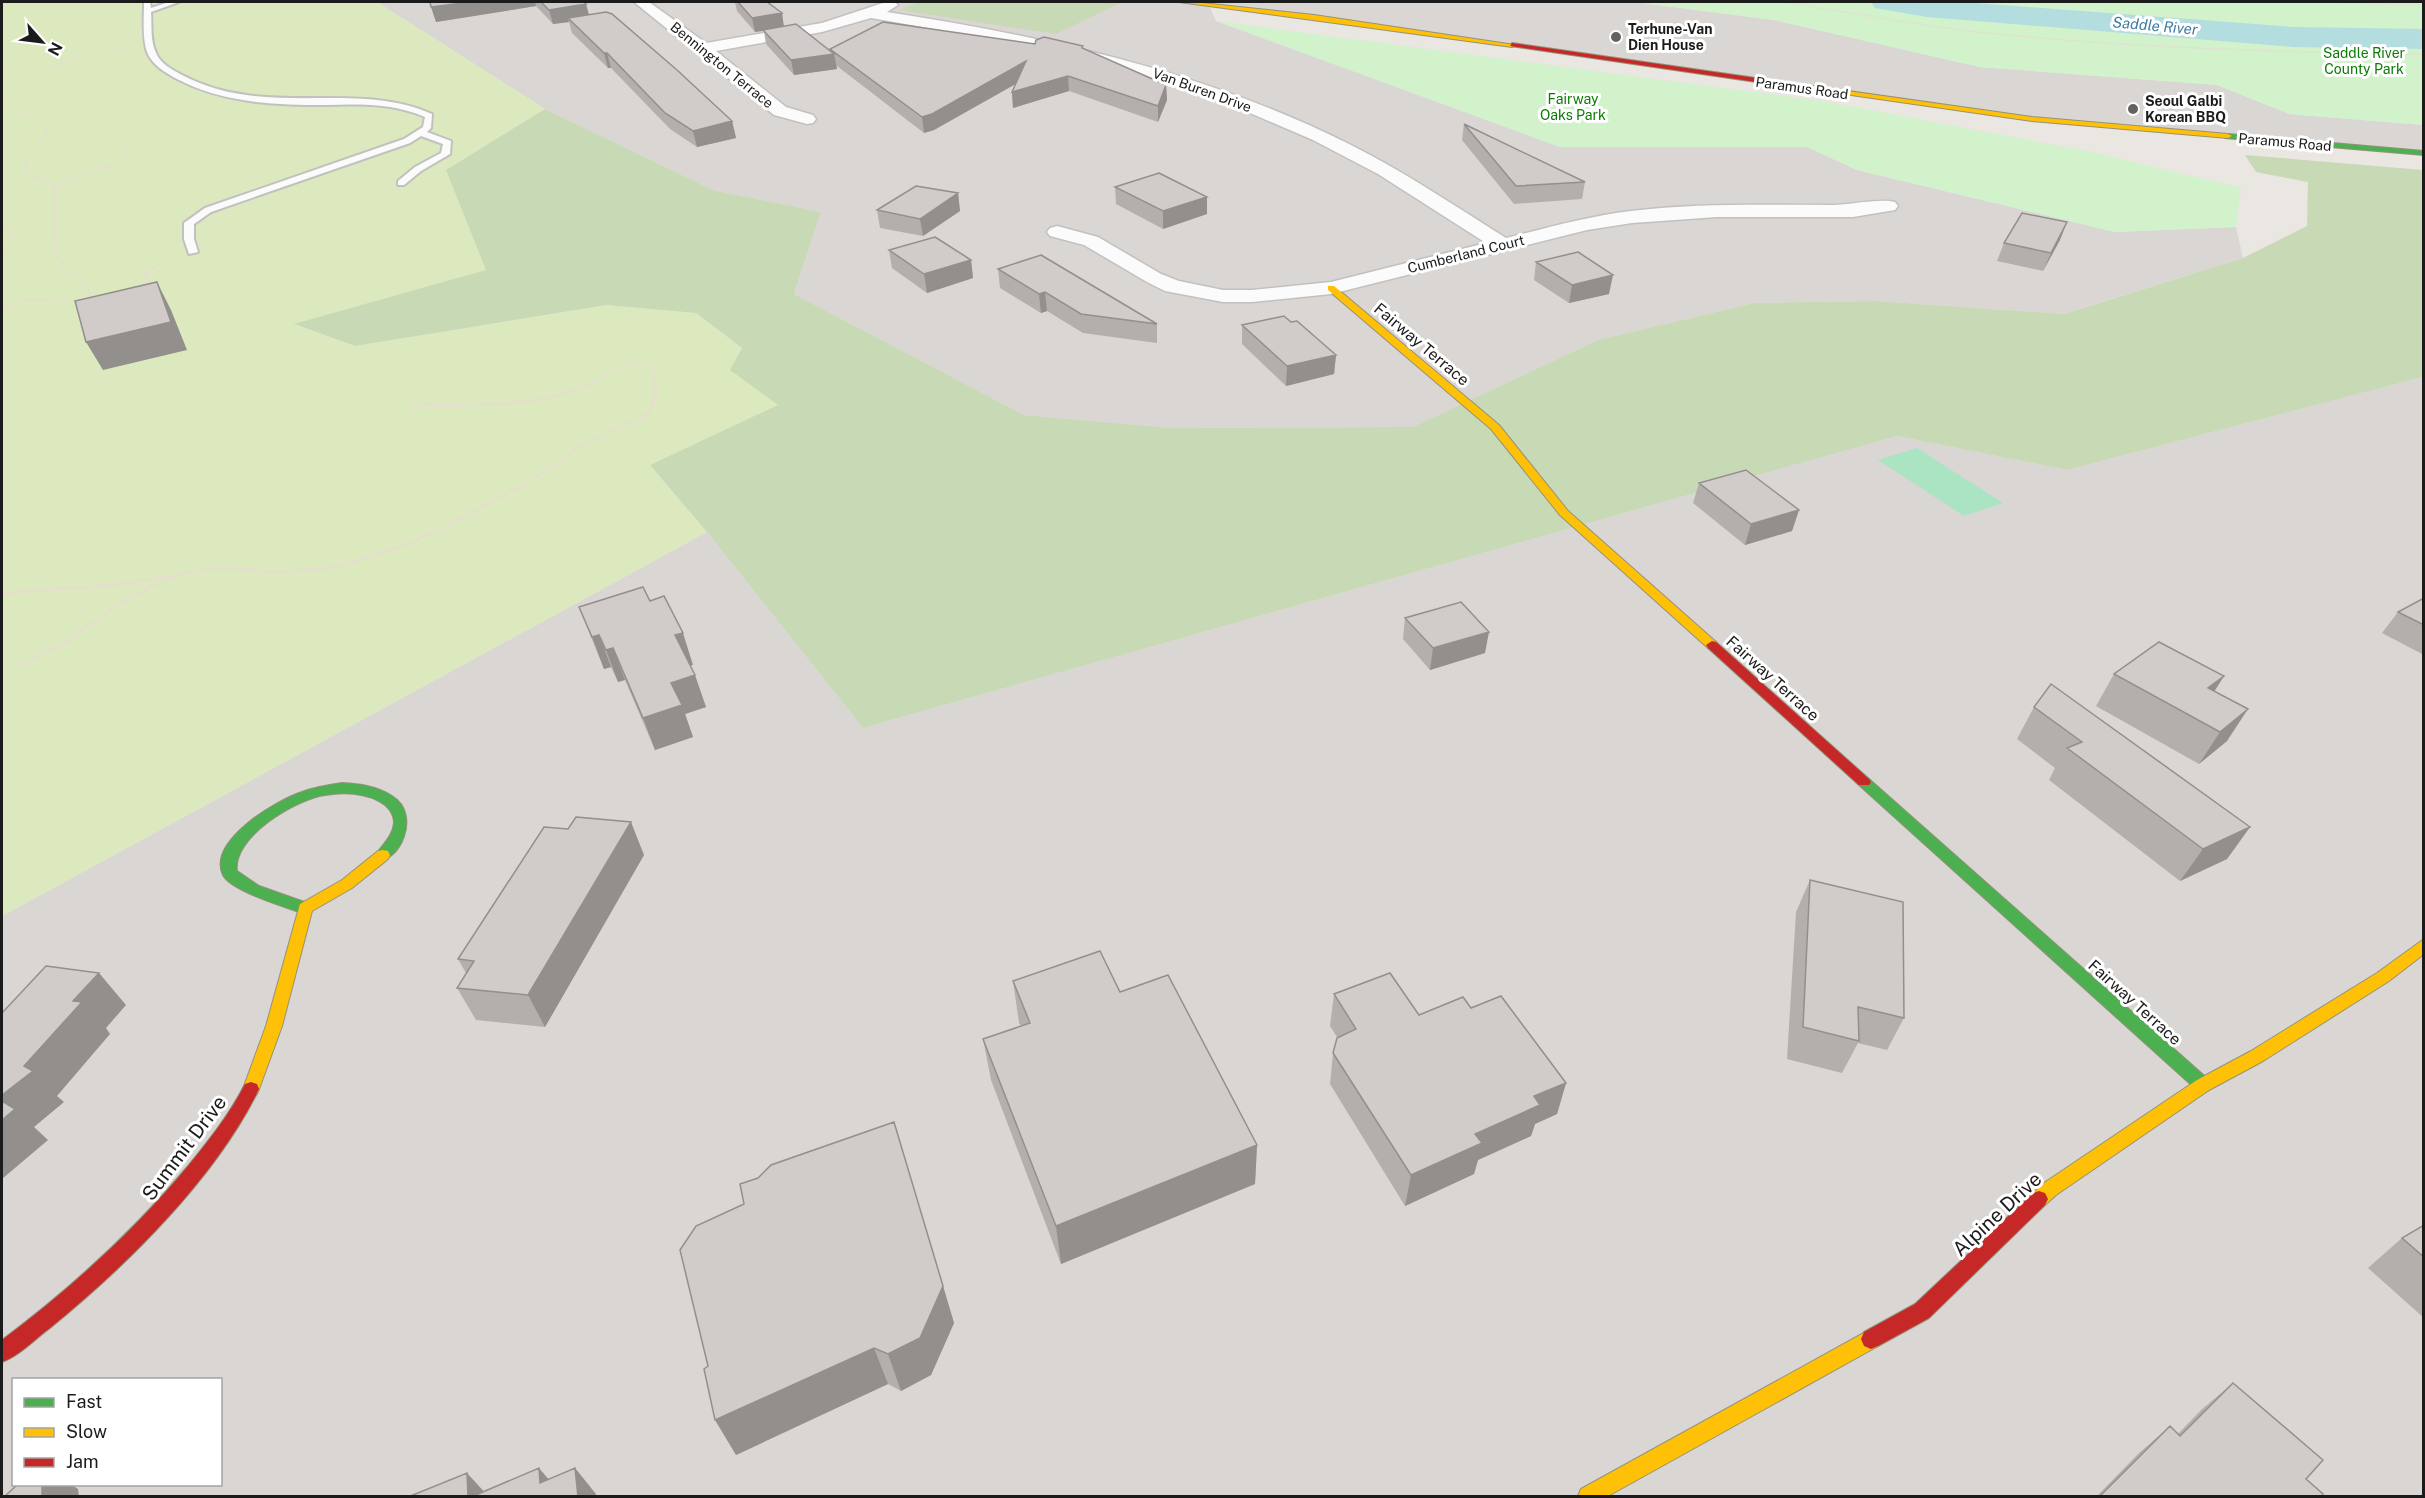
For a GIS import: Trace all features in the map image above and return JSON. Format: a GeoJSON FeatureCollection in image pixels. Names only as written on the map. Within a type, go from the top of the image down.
{"type":"FeatureCollection","features":[{"type":"Feature","properties":{"kind":"street","name":"Bennington Terrace"},"geometry":{"type":"LineString","coordinates":[[641,2],[703,48],[780,111],[807,119]]}},
{"type":"Feature","properties":{"kind":"street"},"geometry":{"type":"LineString","coordinates":[[703,48],[793,32],[872,14],[898,2]]}},
{"type":"Feature","properties":{"kind":"street","name":"Paramus Road"},"geometry":{"type":"LineString","coordinates":[[1182,2],[1314,18],[2032,119],[2424,153]]}},
{"type":"Feature","properties":{"kind":"street","name":"Van Buren Drive"},"geometry":{"type":"LineString","coordinates":[[872,14],[1062,48],[1146,69],[1200,88],[1297,126],[1346,149],[1381,168],[1503,245]]}},
{"type":"Feature","properties":{"kind":"street","name":"Cumberland Court"},"geometry":{"type":"LineString","coordinates":[[1057,232],[1091,241],[1155,278],[1196,292],[1252,296],[1330,288],[1587,224],[1632,217],[1718,211],[1853,211],[1888,206]]}},
{"type":"Feature","properties":{"kind":"street","name":"Fairway Terrace"},"geometry":{"type":"LineString","coordinates":[[1330,288],[1495,427],[1564,513],[2203,1085]]}},
{"type":"Feature","properties":{"kind":"street"},"geometry":{"type":"LineString","coordinates":[[345,786],[368,789],[391,799],[400,813],[402,826],[392,846],[342,888],[305,908],[263,894],[230,874],[227,864],[232,849],[249,830],[281,807],[313,792],[345,786]]}},
{"type":"Feature","properties":{"kind":"street","name":"Summit Drive"},"geometry":{"type":"LineString","coordinates":[[2,1352],[42,1323],[122,1254],[180,1191],[235,1118],[248,1094],[284,999],[305,908]]}},
{"type":"Feature","properties":{"kind":"street","name":"Alpine Drive"},"geometry":{"type":"LineString","coordinates":[[1588,1497],[1922,1311],[2050,1189],[2203,1085],[2257,1056],[2383,977],[2424,945]]}},
{"type":"Feature","properties":{"kind":"lane"},"geometry":{"type":"LineString","coordinates":[[175,2],[148,6],[152,53],[165,68],[190,84],[215,93],[245,99],[373,103],[410,107],[429,116],[427,128],[407,141],[381,152],[208,210],[189,223],[189,239],[193,252]]}},
{"type":"Feature","properties":{"kind":"lane"},"geometry":{"type":"LineString","coordinates":[[401,183],[418,169],[445,154],[448,143],[437,137],[419,133]]}},
{"type":"Feature","properties":{"kind":"path"},"geometry":{"type":"LineString","coordinates":[[1781,2],[1925,25],[2101,43],[2338,53],[2424,54]]}},
{"type":"Feature","properties":{"kind":"path"},"geometry":{"type":"LineString","coordinates":[[2309,2],[2424,5]]}},
{"type":"Feature","properties":{"kind":"path"},"geometry":{"type":"LineString","coordinates":[[2,78],[150,41]]}},
{"type":"Feature","properties":{"kind":"path"},"geometry":{"type":"LineString","coordinates":[[2,94],[130,136],[136,143],[114,164],[55,188]]}},
{"type":"Feature","properties":{"kind":"path"},"geometry":{"type":"LineString","coordinates":[[2,113],[35,116],[45,123],[48,132],[24,161],[25,173],[54,184],[56,257],[84,283],[92,301],[26,300],[2,308]]}},
{"type":"Feature","properties":{"kind":"path"},"geometry":{"type":"LineString","coordinates":[[2,229],[11,232],[16,242],[2,254]]}},
{"type":"Feature","properties":{"kind":"path"},"geometry":{"type":"LineString","coordinates":[[144,288],[144,273],[164,261],[193,252]]}},
{"type":"Feature","properties":{"kind":"path"},"geometry":{"type":"LineString","coordinates":[[2,593],[116,585],[216,568],[277,572],[322,569],[365,559],[406,545],[507,495],[580,447],[647,414],[656,397],[653,366],[643,361],[627,364],[585,386],[562,393],[487,404],[410,405]]}},
{"type":"Feature","properties":{"kind":"path"},"geometry":{"type":"LineString","coordinates":[[21,664],[67,641],[132,596],[178,574]]}},
{"type":"Feature","properties":{"kind":"shaded area"},"geometry":{"type":"Polygon","coordinates":[[[377,2],[1634,2],[1774,20],[1980,67],[2217,85],[2289,114],[2423,125],[2423,153],[2095,126],[1209,6],[1216,21],[1560,147],[1807,147],[1857,170],[2115,232],[2236,227],[2243,258],[2063,314],[1876,301],[1754,303],[1598,340],[1413,427],[1171,428],[1024,415],[794,294],[821,212],[713,190],[545,109],[377,2]]]}},
{"type":"Feature","properties":{"kind":"shaded area"},"geometry":{"type":"Polygon","coordinates":[[[2423,377],[2423,1496],[2,1496],[2,916],[707,532],[863,728],[1897,436],[2067,470],[2423,377]]]}},
{"type":"Feature","properties":{"kind":"green space"},"geometry":{"type":"Polygon","coordinates":[[[2,2],[377,2],[545,109],[446,170],[487,270],[295,325],[355,346],[606,305],[695,313],[742,348],[731,370],[778,405],[650,465],[707,532],[2,916],[2,2]]]}},
{"type":"Feature","properties":{"kind":"green space"},"geometry":{"type":"Polygon","coordinates":[[[919,2],[1120,3],[1056,34],[899,10],[919,2]]]}},
{"type":"Feature","properties":{"kind":"green space","name":"Saddle River County Park"},"geometry":{"type":"Polygon","coordinates":[[[1634,2],[2423,2],[2423,125],[2289,114],[2217,85],[1980,67],[1774,20],[1634,2]]]}},
{"type":"Feature","properties":{"kind":"green space","name":"Fairway Oaks Park"},"geometry":{"type":"Polygon","coordinates":[[[1216,21],[1822,101],[2092,152],[2241,188],[2236,227],[2115,232],[1857,170],[1807,147],[1560,147],[1216,21]]]}},
{"type":"Feature","properties":{"kind":"green space"},"geometry":{"type":"Polygon","coordinates":[[[545,109],[713,190],[821,212],[794,294],[1024,415],[1171,428],[1413,427],[1598,340],[1754,303],[1876,301],[2064,314],[2243,258],[2307,226],[2308,182],[2256,172],[2245,155],[2423,170],[2423,377],[2067,470],[1897,436],[863,728],[707,532],[650,465],[778,405],[730,370],[742,348],[696,313],[606,305],[355,346],[294,324],[486,270],[446,170],[545,109]]]}},
{"type":"Feature","properties":{"kind":"green space"},"geometry":{"type":"Polygon","coordinates":[[[1917,448],[2003,503],[1964,516],[1878,460],[1917,448]]]}},
{"type":"Feature","properties":{"kind":"building"},"geometry":{"type":"Polygon","coordinates":[[[430,2],[470,2],[431,7],[430,2]]]}},
{"type":"Feature","properties":{"kind":"building"},"geometry":{"type":"Polygon","coordinates":[[[541,2],[583,2],[586,4],[549,10],[541,2]]]}},
{"type":"Feature","properties":{"kind":"building"},"geometry":{"type":"Polygon","coordinates":[[[738,2],[767,2],[782,13],[752,18],[738,2]]]}},
{"type":"Feature","properties":{"kind":"building"},"geometry":{"type":"Polygon","coordinates":[[[606,12],[612,14],[677,70],[732,121],[693,131],[665,113],[607,53],[604,53],[568,18],[606,12]]]}},
{"type":"Feature","properties":{"kind":"building"},"geometry":{"type":"Polygon","coordinates":[[[883,22],[1035,44],[1036,40],[1044,37],[1083,46],[1082,48],[1166,85],[1158,106],[1068,76],[1012,92],[1026,61],[932,114],[922,117],[830,49],[883,22]]]}},
{"type":"Feature","properties":{"kind":"building"},"geometry":{"type":"Polygon","coordinates":[[[796,24],[834,54],[791,60],[763,30],[796,24]]]}},
{"type":"Feature","properties":{"kind":"building"},"geometry":{"type":"Polygon","coordinates":[[[1464,124],[1585,182],[1516,186],[1464,124]]]}},
{"type":"Feature","properties":{"kind":"building"},"geometry":{"type":"Polygon","coordinates":[[[1159,173],[1207,197],[1163,211],[1115,187],[1159,173]]]}},
{"type":"Feature","properties":{"kind":"building"},"geometry":{"type":"Polygon","coordinates":[[[916,186],[958,193],[920,219],[877,210],[916,186]]]}},
{"type":"Feature","properties":{"kind":"building"},"geometry":{"type":"Polygon","coordinates":[[[2022,213],[2067,222],[2051,253],[2004,243],[2022,213]]]}},
{"type":"Feature","properties":{"kind":"building"},"geometry":{"type":"Polygon","coordinates":[[[935,237],[971,260],[924,274],[889,250],[935,237]]]}},
{"type":"Feature","properties":{"kind":"building"},"geometry":{"type":"Polygon","coordinates":[[[1578,252],[1613,275],[1572,285],[1536,262],[1578,252]]]}},
{"type":"Feature","properties":{"kind":"building"},"geometry":{"type":"Polygon","coordinates":[[[1041,255],[1157,324],[1081,314],[1045,292],[1039,294],[998,269],[1041,255]]]}},
{"type":"Feature","properties":{"kind":"building"},"geometry":{"type":"Polygon","coordinates":[[[157,282],[171,322],[86,342],[75,301],[157,282]]]}},
{"type":"Feature","properties":{"kind":"building"},"geometry":{"type":"Polygon","coordinates":[[[1284,316],[1291,322],[1297,321],[1336,355],[1287,366],[1242,325],[1284,316]]]}},
{"type":"Feature","properties":{"kind":"building"},"geometry":{"type":"Polygon","coordinates":[[[1746,470],[1799,510],[1751,524],[1699,483],[1746,470]]]}},
{"type":"Feature","properties":{"kind":"building"},"geometry":{"type":"Polygon","coordinates":[[[643,587],[650,601],[664,596],[683,633],[675,635],[695,675],[671,683],[682,705],[643,718],[613,648],[606,650],[599,635],[592,637],[579,607],[643,587]]]}},
{"type":"Feature","properties":{"kind":"building"},"geometry":{"type":"Polygon","coordinates":[[[2424,598],[2424,625],[2398,612],[2424,598]]]}},
{"type":"Feature","properties":{"kind":"building"},"geometry":{"type":"Polygon","coordinates":[[[1461,602],[1489,632],[1433,648],[1405,618],[1461,602]]]}},
{"type":"Feature","properties":{"kind":"building"},"geometry":{"type":"Polygon","coordinates":[[[2159,642],[2224,676],[2208,688],[2248,709],[2220,732],[2114,674],[2159,642]]]}},
{"type":"Feature","properties":{"kind":"building"},"geometry":{"type":"Polygon","coordinates":[[[2051,684],[2250,827],[2203,849],[2067,748],[2082,742],[2034,707],[2051,684]]]}},
{"type":"Feature","properties":{"kind":"building"},"geometry":{"type":"Polygon","coordinates":[[[576,817],[631,822],[528,995],[457,988],[474,961],[458,959],[544,827],[568,829],[576,817]]]}},
{"type":"Feature","properties":{"kind":"building"},"geometry":{"type":"Polygon","coordinates":[[[1810,880],[1903,902],[1904,1018],[1858,1007],[1859,1041],[1803,1027],[1810,880]]]}},
{"type":"Feature","properties":{"kind":"building"},"geometry":{"type":"Polygon","coordinates":[[[1100,951],[1120,992],[1168,975],[1257,1145],[1056,1226],[983,1039],[1030,1023],[1013,981],[1100,951]]]}},
{"type":"Feature","properties":{"kind":"building"},"geometry":{"type":"Polygon","coordinates":[[[46,966],[99,973],[73,1001],[82,1002],[24,1066],[33,1071],[2,1095],[2,1013],[46,966]]]}},
{"type":"Feature","properties":{"kind":"building"},"geometry":{"type":"Polygon","coordinates":[[[1390,973],[1419,1015],[1463,997],[1471,1008],[1501,996],[1566,1083],[1534,1096],[1540,1105],[1475,1134],[1482,1143],[1411,1175],[1333,1053],[1337,1038],[1356,1029],[1334,994],[1390,973]]]}},
{"type":"Feature","properties":{"kind":"building"},"geometry":{"type":"Polygon","coordinates":[[[2,1101],[15,1109],[2,1120],[2,1101]]]}},
{"type":"Feature","properties":{"kind":"building"},"geometry":{"type":"Polygon","coordinates":[[[894,1122],[943,1286],[920,1338],[888,1354],[874,1348],[715,1420],[704,1369],[708,1366],[680,1250],[696,1226],[744,1204],[740,1184],[758,1178],[771,1165],[894,1122]]]}},
{"type":"Feature","properties":{"kind":"building"},"geometry":{"type":"Polygon","coordinates":[[[2424,1225],[2424,1257],[2402,1238],[2424,1225]]]}},
{"type":"Feature","properties":{"kind":"building"},"geometry":{"type":"Polygon","coordinates":[[[2233,1383],[2323,1460],[2306,1479],[2323,1494],[2321,1497],[2099,1497],[2170,1426],[2180,1436],[2233,1383]]]}},
{"type":"Feature","properties":{"kind":"building"},"geometry":{"type":"Polygon","coordinates":[[[539,1468],[540,1483],[575,1468],[578,1497],[471,1497],[539,1468]]]}},
{"type":"Feature","properties":{"kind":"building"},"geometry":{"type":"Polygon","coordinates":[[[467,1473],[468,1497],[408,1497],[467,1473]]]}},
{"type":"Feature","properties":{"kind":"building"},"geometry":{"type":"Polygon","coordinates":[[[16,1486],[42,1486],[42,1497],[4,1497],[16,1486]]]}},
{"type":"Feature","properties":{"kind":"waterway","name":"Saddle River"},"geometry":{"type":"LineString","coordinates":[[1886,2],[1927,8],[2294,37],[2424,39]]}},
{"type":"Feature","properties":{"kind":"traffic: fast"},"geometry":{"type":"LineString","coordinates":[[2228,136],[2424,153]]}},
{"type":"Feature","properties":{"kind":"traffic: fast"},"geometry":{"type":"LineString","coordinates":[[1864,782],[2203,1085]]}},
{"type":"Feature","properties":{"kind":"traffic: fast"},"geometry":{"type":"LineString","coordinates":[[305,908],[254,890],[230,874],[229,860],[237,843],[268,816],[286,804],[314,792],[342,788],[376,793],[389,800],[398,810],[401,822],[396,837],[383,855]]}},
{"type":"Feature","properties":{"kind":"traffic: slow"},"geometry":{"type":"LineString","coordinates":[[1182,2],[1314,17],[1512,45]]}},
{"type":"Feature","properties":{"kind":"traffic: slow"},"geometry":{"type":"LineString","coordinates":[[1770,82],[2032,119],[2228,136]]}},
{"type":"Feature","properties":{"kind":"traffic: slow"},"geometry":{"type":"LineString","coordinates":[[1331,288],[1495,427],[1564,513],[1712,645]]}},
{"type":"Feature","properties":{"kind":"traffic: slow"},"geometry":{"type":"LineString","coordinates":[[251,1089],[274,1026],[305,908],[347,884],[383,855]]}},
{"type":"Feature","properties":{"kind":"traffic: slow"},"geometry":{"type":"LineString","coordinates":[[2039,1199],[2050,1189],[2203,1085],[2257,1056],[2383,977],[2424,945]]}},
{"type":"Feature","properties":{"kind":"traffic: slow"},"geometry":{"type":"LineString","coordinates":[[1588,1496],[1871,1339]]}},
{"type":"Feature","properties":{"kind":"traffic: jam"},"geometry":{"type":"LineString","coordinates":[[1512,45],[1770,82]]}},
{"type":"Feature","properties":{"kind":"traffic: jam"},"geometry":{"type":"LineString","coordinates":[[1712,645],[1864,782]]}},
{"type":"Feature","properties":{"kind":"traffic: jam"},"geometry":{"type":"LineString","coordinates":[[2,1352],[84,1287],[158,1214],[203,1161],[241,1108],[251,1089]]}},
{"type":"Feature","properties":{"kind":"traffic: jam"},"geometry":{"type":"LineString","coordinates":[[1871,1339],[1922,1311],[2039,1199]]}},
{"type":"Feature","properties":{"kind":"place","name":"Terhune-Van Dien House"},"geometry":{"type":"Point","coordinates":[1616,37]}},
{"type":"Feature","properties":{"kind":"place","name":"Seoul Galbi Korean BBQ"},"geometry":{"type":"Point","coordinates":[2133,109]}}]}
